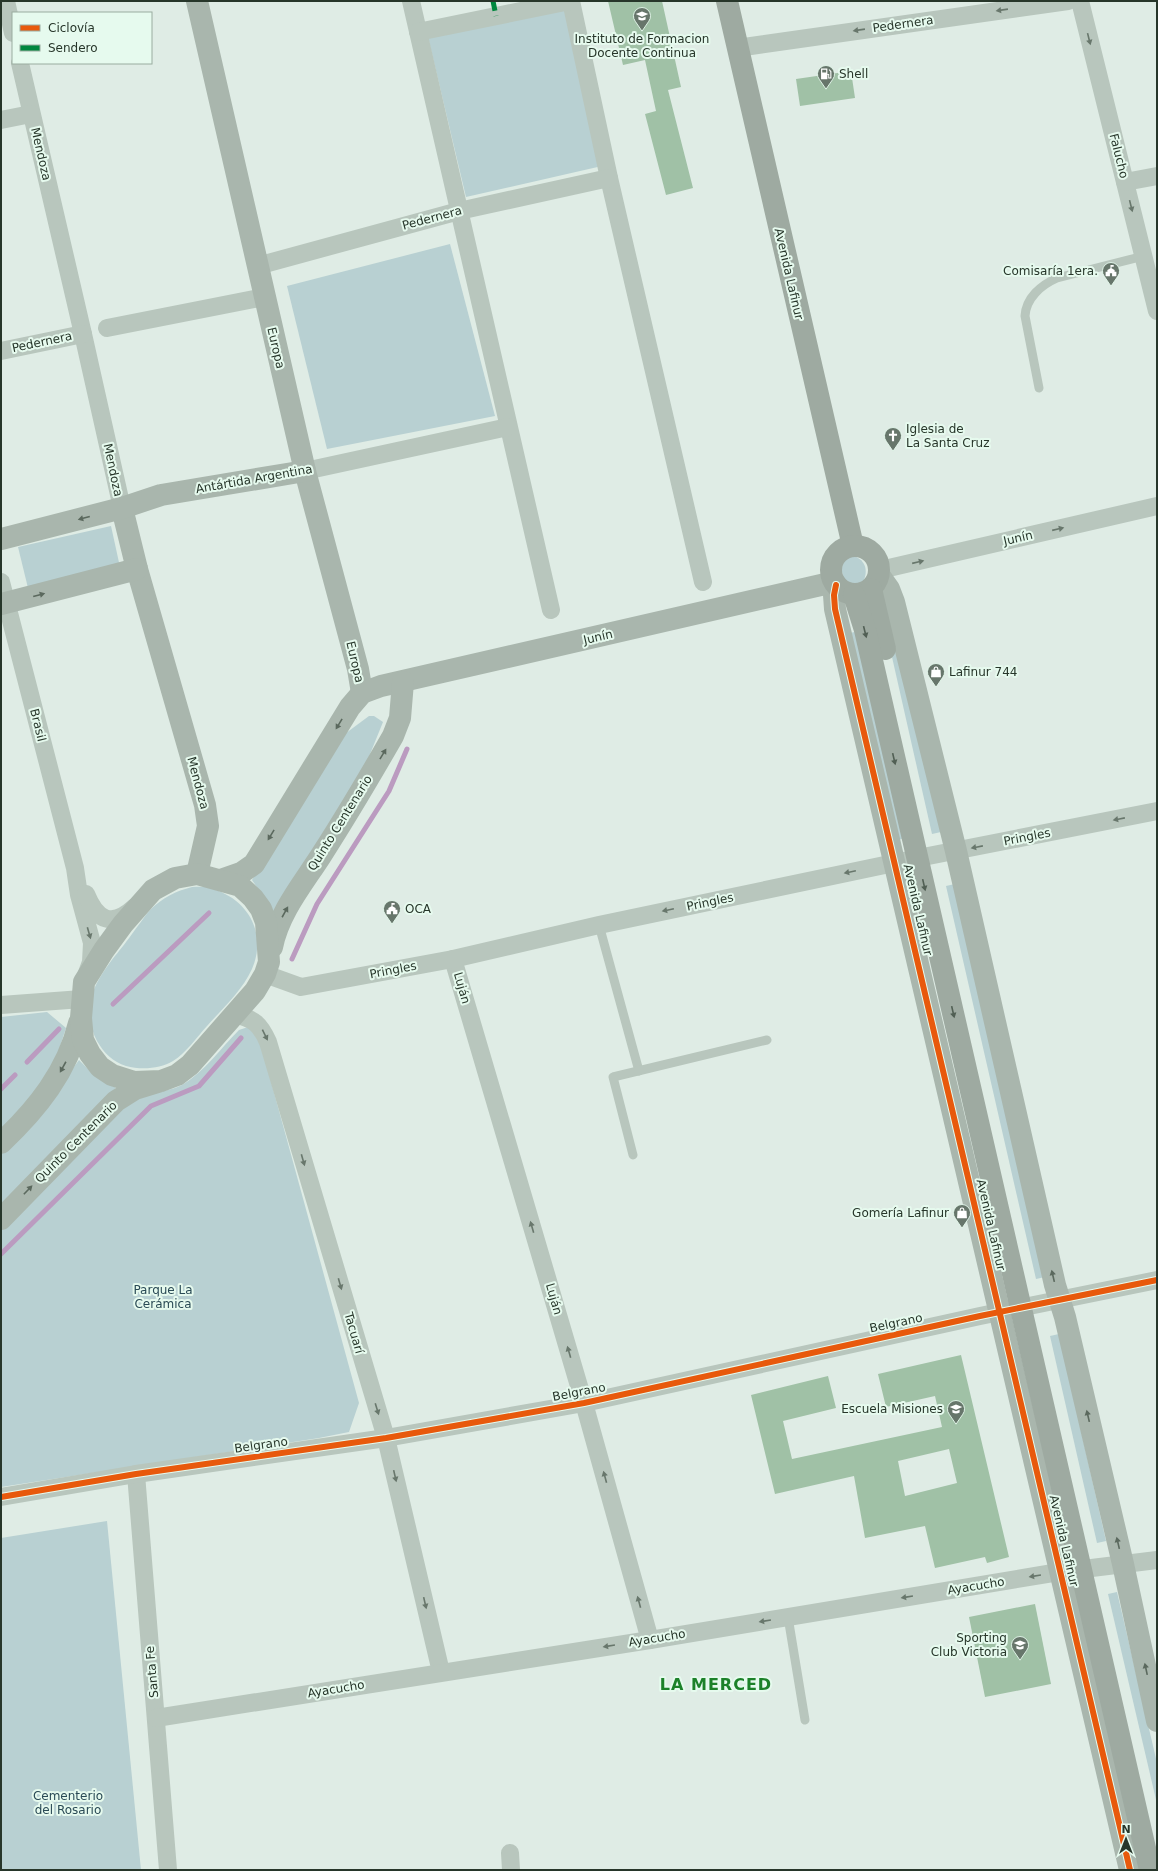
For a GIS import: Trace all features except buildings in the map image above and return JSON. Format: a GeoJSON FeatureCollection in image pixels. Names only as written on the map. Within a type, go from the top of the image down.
{"type":"FeatureCollection","features":[{"type":"Feature","properties":{"kind":"main road","name":"Avenida Lafinur"},"geometry":{"type":"LineString","coordinates":[[727,1],[853,546]]}},
{"type":"Feature","properties":{"kind":"main road"},"geometry":{"type":"LineString","coordinates":[[853,546],[870,550],[877,559],[859,583],[831,569],[835,556],[846,547],[853,546]]}},
{"type":"Feature","properties":{"kind":"main road","name":"Avenida Lafinur"},"geometry":{"type":"LineString","coordinates":[[859,583],[865,630],[925,857],[1089,1568],[1157,1832]]}},
{"type":"Feature","properties":{"kind":"main road","name":"Avenida Lafinur"},"geometry":{"type":"LineString","coordinates":[[1089,1568],[1150,1870]]}},
{"type":"Feature","properties":{"kind":"street"},"geometry":{"type":"LineString","coordinates":[[6,1],[12,28]]}},
{"type":"Feature","properties":{"kind":"street","name":"Europa"},"geometry":{"type":"LineString","coordinates":[[197,1],[305,471],[358,669],[362,693]]}},
{"type":"Feature","properties":{"kind":"street"},"geometry":{"type":"LineString","coordinates":[[411,1],[551,610]]}},
{"type":"Feature","properties":{"kind":"street"},"geometry":{"type":"LineString","coordinates":[[418,32],[495,9],[570,1],[609,178],[703,582]]}},
{"type":"Feature","properties":{"kind":"street","name":"Pedernera"},"geometry":{"type":"LineString","coordinates":[[737,48],[1068,1]]}},
{"type":"Feature","properties":{"kind":"street","name":"Falucho"},"geometry":{"type":"LineString","coordinates":[[1080,1],[1157,311]]}},
{"type":"Feature","properties":{"kind":"street","name":"Mendoza"},"geometry":{"type":"LineString","coordinates":[[20,64],[137,569],[205,805],[208,826],[197,874]]}},
{"type":"Feature","properties":{"kind":"street"},"geometry":{"type":"LineString","coordinates":[[1,120],[31,114]]}},
{"type":"Feature","properties":{"kind":"street"},"geometry":{"type":"LineString","coordinates":[[1125,182],[1157,176]]}},
{"type":"Feature","properties":{"kind":"street","name":"Pedernera"},"geometry":{"type":"LineString","coordinates":[[257,266],[459,211],[609,178]]}},
{"type":"Feature","properties":{"kind":"street"},"geometry":{"type":"LineString","coordinates":[[107,328],[264,297]]}},
{"type":"Feature","properties":{"kind":"street","name":"Pedernera"},"geometry":{"type":"LineString","coordinates":[[1,351],[83,334]]}},
{"type":"Feature","properties":{"kind":"street","name":"Antártida Argentina"},"geometry":{"type":"LineString","coordinates":[[1,539],[122,508],[161,495],[305,471],[508,428]]}},
{"type":"Feature","properties":{"kind":"street","name":"Junín"},"geometry":{"type":"LineString","coordinates":[[362,693],[381,686],[859,583],[1157,506]]}},
{"type":"Feature","properties":{"kind":"street"},"geometry":{"type":"LineString","coordinates":[[4,604],[137,569]]}},
{"type":"Feature","properties":{"kind":"street","name":"Brasil"},"geometry":{"type":"LineString","coordinates":[[1,582],[4,604],[75,868],[79,895],[92,943],[91,962],[82,999]]}},
{"type":"Feature","properties":{"kind":"street"},"geometry":{"type":"LineString","coordinates":[[859,583],[889,588],[894,602],[956,851],[1060,1301],[1123,1564],[1157,1721]]}},
{"type":"Feature","properties":{"kind":"street","name":"Avenida Lafinur"},"geometry":{"type":"LineString","coordinates":[[859,583],[834,595],[835,610],[896,863],[1059,1572],[1130,1870]]}},
{"type":"Feature","properties":{"kind":"street","name":"Quinto Centenario"},"geometry":{"type":"LineString","coordinates":[[1,1218],[116,1102],[135,1089],[177,1075],[190,1065],[255,991],[267,968],[275,932],[283,914],[322,854],[393,736],[400,718],[403,682]]}},
{"type":"Feature","properties":{"kind":"street"},"geometry":{"type":"LineString","coordinates":[[221,880],[241,874],[254,864],[350,706],[362,693]]}},
{"type":"Feature","properties":{"kind":"street","name":"Pringles"},"geometry":{"type":"LineString","coordinates":[[267,968],[301,987],[454,959],[599,925],[925,857],[1157,811]]}},
{"type":"Feature","properties":{"kind":"street","name":"Brasil"},"geometry":{"type":"LineString","coordinates":[[75,868],[91,907],[97,916],[104,919],[113,919],[124,915],[153,890]]}},
{"type":"Feature","properties":{"kind":"street"},"geometry":{"type":"LineString","coordinates":[[1,1144],[18,1127],[48,1092],[65,1063],[75,1041],[82,999],[104,950],[123,924],[153,890],[175,878],[197,874],[240,886],[253,898],[261,909],[266,922],[267,968]]}},
{"type":"Feature","properties":{"kind":"street","name":"Luján"},"geometry":{"type":"LineString","coordinates":[[454,959],[584,1403],[650,1640]]}},
{"type":"Feature","properties":{"kind":"street"},"geometry":{"type":"LineString","coordinates":[[1,1005],[82,999]]}},
{"type":"Feature","properties":{"kind":"street"},"geometry":{"type":"LineString","coordinates":[[82,999],[83,1040],[90,1054],[100,1066],[112,1075],[134,1082],[161,1081]]}},
{"type":"Feature","properties":{"kind":"street","name":"Tacuarí"},"geometry":{"type":"LineString","coordinates":[[235,1014],[249,1017],[261,1028],[268,1042],[386,1438],[441,1672]]}},
{"type":"Feature","properties":{"kind":"street","name":"Belgrano"},"geometry":{"type":"LineString","coordinates":[[1,1497],[136,1474],[386,1438],[584,1403],[1000,1312],[1060,1301],[1157,1280]]}},
{"type":"Feature","properties":{"kind":"street","name":"Santa Fe"},"geometry":{"type":"LineString","coordinates":[[136,1474],[168,1870]]}},
{"type":"Feature","properties":{"kind":"street","name":"Ayacucho"},"geometry":{"type":"LineString","coordinates":[[156,1718],[650,1640],[1059,1572],[1157,1560]]}},
{"type":"Feature","properties":{"kind":"lane"},"geometry":{"type":"LineString","coordinates":[[1039,388],[1025,316],[1026,306],[1032,298],[1042,288],[1057,278],[1144,256]]}},
{"type":"Feature","properties":{"kind":"lane"},"geometry":{"type":"LineString","coordinates":[[599,925],[640,1071]]}},
{"type":"Feature","properties":{"kind":"lane"},"geometry":{"type":"LineString","coordinates":[[633,1155],[613,1077],[767,1040]]}},
{"type":"Feature","properties":{"kind":"lane"},"geometry":{"type":"LineString","coordinates":[[788,1617],[805,1720]]}},
{"type":"Feature","properties":{"kind":"green space"},"geometry":{"type":"Polygon","coordinates":[[[567,9],[602,166],[466,197],[428,37],[567,9]]]}},
{"type":"Feature","properties":{"kind":"green space"},"geometry":{"type":"Polygon","coordinates":[[[450,244],[495,416],[327,449],[287,286],[450,244]]]}},
{"type":"Feature","properties":{"kind":"green space"},"geometry":{"type":"Polygon","coordinates":[[[111,526],[120,567],[28,588],[18,547],[111,526]]]}},
{"type":"Feature","properties":{"kind":"green space"},"geometry":{"type":"Polygon","coordinates":[[[848,555],[858,558],[864,564],[866,572],[865,577],[863,582],[856,586],[847,583],[842,573],[843,562],[848,555]]]}},
{"type":"Feature","properties":{"kind":"green space"},"geometry":{"type":"Polygon","coordinates":[[[894,624],[941,832],[932,834],[885,626],[894,624]]]}},
{"type":"Feature","properties":{"kind":"green space"},"geometry":{"type":"Polygon","coordinates":[[[859,631],[906,838],[897,840],[850,633],[859,631]]]}},
{"type":"Feature","properties":{"kind":"green space"},"geometry":{"type":"Polygon","coordinates":[[[369,716],[374,716],[383,722],[366,764],[274,912],[252,880],[338,739],[369,716]]]}},
{"type":"Feature","properties":{"kind":"green space"},"geometry":{"type":"Polygon","coordinates":[[[955,884],[1045,1277],[1036,1279],[946,886],[955,884]]]}},
{"type":"Feature","properties":{"kind":"green space"},"geometry":{"type":"Polygon","coordinates":[[[192,887],[208,887],[226,894],[245,910],[252,920],[256,931],[256,956],[252,969],[243,985],[178,1058],[168,1064],[150,1068],[126,1066],[113,1059],[106,1053],[97,1041],[93,1032],[90,1011],[94,991],[102,973],[150,910],[159,902],[180,891],[192,887]]]}},
{"type":"Feature","properties":{"kind":"green space"},"geometry":{"type":"Polygon","coordinates":[[[47,1012],[66,1028],[51,1074],[1,1134],[1,1017],[47,1012]]]}},
{"type":"Feature","properties":{"kind":"green space","name":"Parque La Cerámica"},"geometry":{"type":"Polygon","coordinates":[[[248,1027],[258,1034],[359,1403],[349,1432],[319,1438],[1,1487],[1,1230],[120,1110],[133,1101],[182,1085],[190,1080],[205,1067],[239,1030],[248,1027]]]}},
{"type":"Feature","properties":{"kind":"green space"},"geometry":{"type":"Polygon","coordinates":[[[79,1060],[94,1075],[116,1088],[1,1208],[1,1154],[36,1119],[79,1060]]]}},
{"type":"Feature","properties":{"kind":"green space"},"geometry":{"type":"Polygon","coordinates":[[[1059,1334],[1106,1541],[1097,1543],[1050,1336],[1059,1334]]]}},
{"type":"Feature","properties":{"kind":"green space","name":"Cementerio del Rosario"},"geometry":{"type":"Polygon","coordinates":[[[107,1521],[141,1870],[1,1870],[1,1538],[107,1521]]]}},
{"type":"Feature","properties":{"kind":"green space"},"geometry":{"type":"Polygon","coordinates":[[[1117,1592],[1157,1763],[1157,1804],[1108,1594],[1117,1592]]]}},
{"type":"Feature","properties":{"kind":"waterway"},"geometry":{"type":"LineString","coordinates":[[292,959],[317,904],[389,791],[407,749]]}},
{"type":"Feature","properties":{"kind":"waterway"},"geometry":{"type":"LineString","coordinates":[[113,1004],[209,913]]}},
{"type":"Feature","properties":{"kind":"waterway"},"geometry":{"type":"LineString","coordinates":[[27,1062],[59,1029]]}},
{"type":"Feature","properties":{"kind":"waterway"},"geometry":{"type":"LineString","coordinates":[[1,1254],[151,1106],[199,1086],[241,1038]]}},
{"type":"Feature","properties":{"kind":"waterway"},"geometry":{"type":"LineString","coordinates":[[1,1089],[15,1075]]}},
{"type":"Feature","properties":{"kind":"marked path"},"geometry":{"type":"LineString","coordinates":[[493,1],[496,16]]}},
{"type":"Feature","properties":{"kind":"cycle path"},"geometry":{"type":"LineString","coordinates":[[836,585],[834,595],[835,609],[1130,1870]]}},
{"type":"Feature","properties":{"kind":"cycle path"},"geometry":{"type":"LineString","coordinates":[[1,1497],[136,1474],[386,1438],[584,1403],[980,1316],[1157,1280]]}},
{"type":"Feature","properties":{"kind":"place","name":"Instituto de Formacion Docente Continua"},"geometry":{"type":"Point","coordinates":[642,31]}},
{"type":"Feature","properties":{"kind":"place","name":"Shell"},"geometry":{"type":"Point","coordinates":[826,89]}},
{"type":"Feature","properties":{"kind":"place","name":"Comisaría 1era."},"geometry":{"type":"Point","coordinates":[1111,286]}},
{"type":"Feature","properties":{"kind":"place","name":"Iglesia de La Santa Cruz"},"geometry":{"type":"Point","coordinates":[893,451]}},
{"type":"Feature","properties":{"kind":"place","name":"Lafinur 744"},"geometry":{"type":"Point","coordinates":[936,687]}},
{"type":"Feature","properties":{"kind":"place","name":"OCA"},"geometry":{"type":"Point","coordinates":[392,924]}},
{"type":"Feature","properties":{"kind":"place","name":"Gomería Lafinur"},"geometry":{"type":"Point","coordinates":[962,1228]}},
{"type":"Feature","properties":{"kind":"place","name":"Escuela Misiones"},"geometry":{"type":"Point","coordinates":[956,1424]}},
{"type":"Feature","properties":{"kind":"place","name":"Sporting Club Victoria"},"geometry":{"type":"Point","coordinates":[1020,1660]}},
{"type":"Feature","properties":{"kind":"district","name":"LA MERCED"},"geometry":{"type":"Point","coordinates":[716,1684]}}]}
